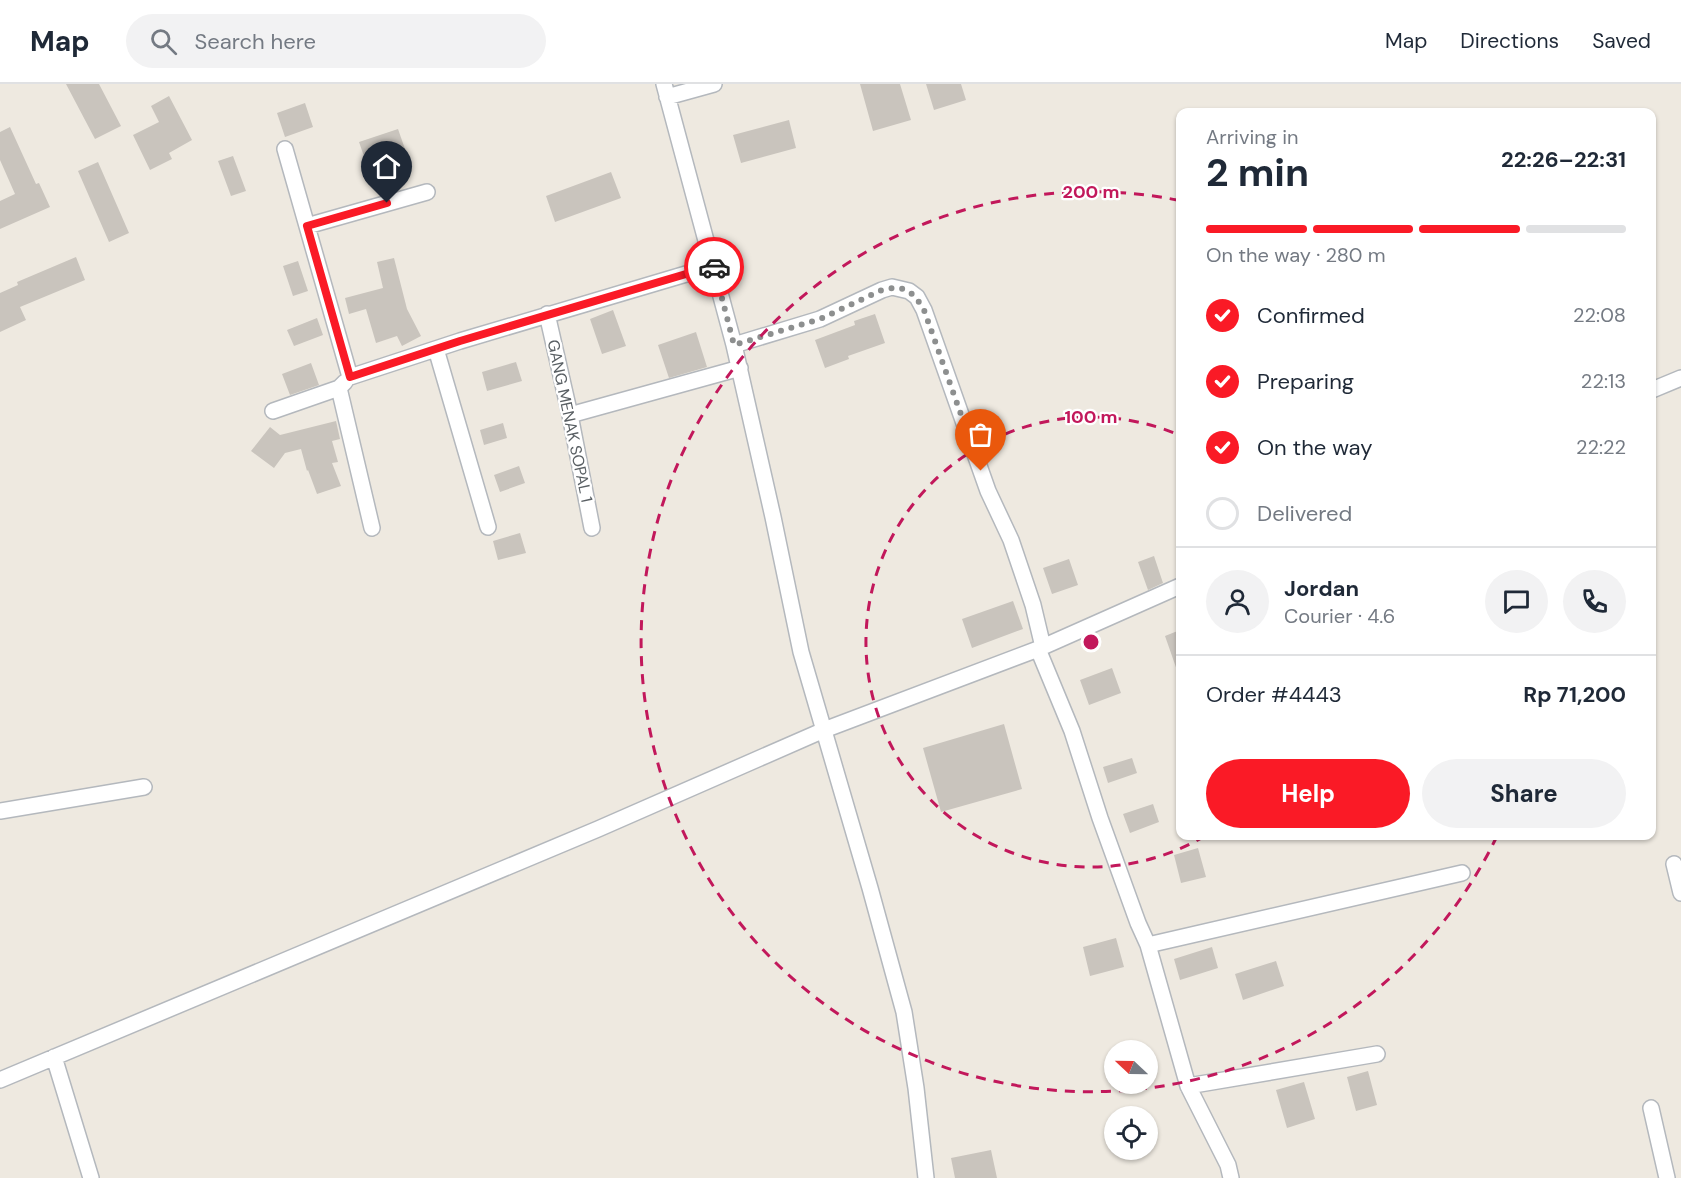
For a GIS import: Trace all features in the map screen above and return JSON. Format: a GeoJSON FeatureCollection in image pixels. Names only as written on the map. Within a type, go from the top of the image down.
{"type":"FeatureCollection","features":[{"type":"Feature","properties":{"kind":"street"},"geometry":{"type":"LineString","coordinates":[[714,84],[666,91],[740,368],[801,652],[904,1012],[916,1088],[926,1178]]}},
{"type":"Feature","properties":{"kind":"street"},"geometry":{"type":"LineString","coordinates":[[285,149],[350,377]]}},
{"type":"Feature","properties":{"kind":"street"},"geometry":{"type":"LineString","coordinates":[[307,226],[427,192]]}},
{"type":"Feature","properties":{"kind":"street"},"geometry":{"type":"LineString","coordinates":[[273,411],[339,388],[350,377],[547,314],[713,266]]}},
{"type":"Feature","properties":{"kind":"street"},"geometry":{"type":"LineString","coordinates":[[734,345],[820,319],[892,287],[909,291],[924,310],[988,491],[1011,540],[1033,605],[1043,656],[1072,731],[1125,889],[1148,945],[1188,1086],[1228,1165],[1231,1178]]}},
{"type":"Feature","properties":{"kind":"street","name":"GANG MENAK SOPAL 1"},"geometry":{"type":"LineString","coordinates":[[547,314],[592,528]]}},
{"type":"Feature","properties":{"kind":"street"},"geometry":{"type":"LineString","coordinates":[[436,349],[488,527]]}},
{"type":"Feature","properties":{"kind":"street"},"geometry":{"type":"LineString","coordinates":[[570,416],[740,368]]}},
{"type":"Feature","properties":{"kind":"street"},"geometry":{"type":"LineString","coordinates":[[1656,388],[1681,378]]}},
{"type":"Feature","properties":{"kind":"street"},"geometry":{"type":"LineString","coordinates":[[339,388],[372,528]]}},
{"type":"Feature","properties":{"kind":"street"},"geometry":{"type":"LineString","coordinates":[[0,1080],[598,830],[824,730],[1043,656],[1176,588]]}},
{"type":"Feature","properties":{"kind":"street"},"geometry":{"type":"LineString","coordinates":[[0,812],[144,787]]}},
{"type":"Feature","properties":{"kind":"street"},"geometry":{"type":"LineString","coordinates":[[1674,864],[1681,893]]}},
{"type":"Feature","properties":{"kind":"street"},"geometry":{"type":"LineString","coordinates":[[1148,945],[1462,873]]}},
{"type":"Feature","properties":{"kind":"street"},"geometry":{"type":"LineString","coordinates":[[1188,1086],[1377,1054]]}},
{"type":"Feature","properties":{"kind":"street"},"geometry":{"type":"LineString","coordinates":[[54,1057],[91,1178]]}},
{"type":"Feature","properties":{"kind":"street"},"geometry":{"type":"LineString","coordinates":[[1651,1108],[1667,1178]]}},
{"type":"Feature","properties":{"kind":"building"},"geometry":{"type":"Polygon","coordinates":[[[66,84],[99,84],[121,126],[95,139],[66,84]]]}},
{"type":"Feature","properties":{"kind":"building"},"geometry":{"type":"Polygon","coordinates":[[[860,84],[900,84],[911,120],[873,131],[860,84]]]}},
{"type":"Feature","properties":{"kind":"building"},"geometry":{"type":"Polygon","coordinates":[[[926,84],[961,84],[966,100],[934,110],[926,84]]]}},
{"type":"Feature","properties":{"kind":"building"},"geometry":{"type":"Polygon","coordinates":[[[169,96],[192,140],[169,153],[172,159],[150,170],[133,135],[159,122],[151,106],[169,96]]]}},
{"type":"Feature","properties":{"kind":"building"},"geometry":{"type":"Polygon","coordinates":[[[305,103],[313,127],[285,137],[277,113],[305,103]]]}},
{"type":"Feature","properties":{"kind":"building"},"geometry":{"type":"Polygon","coordinates":[[[789,120],[796,148],[741,163],[733,135],[789,120]]]}},
{"type":"Feature","properties":{"kind":"building"},"geometry":{"type":"Polygon","coordinates":[[[10,127],[36,184],[39,183],[50,207],[0,229],[0,201],[15,194],[0,160],[0,132],[10,127]]]}},
{"type":"Feature","properties":{"kind":"building"},"geometry":{"type":"Polygon","coordinates":[[[398,129],[405,149],[366,162],[359,142],[398,129]]]}},
{"type":"Feature","properties":{"kind":"building"},"geometry":{"type":"Polygon","coordinates":[[[233,156],[246,191],[231,196],[218,161],[233,156]]]}},
{"type":"Feature","properties":{"kind":"building"},"geometry":{"type":"Polygon","coordinates":[[[98,162],[129,233],[109,242],[78,171],[98,162]]]}},
{"type":"Feature","properties":{"kind":"building"},"geometry":{"type":"Polygon","coordinates":[[[611,172],[621,198],[555,222],[546,196],[611,172]]]}},
{"type":"Feature","properties":{"kind":"building"},"geometry":{"type":"Polygon","coordinates":[[[76,257],[85,280],[20,307],[26,320],[0,332],[0,293],[18,285],[17,282],[76,257]]]}},
{"type":"Feature","properties":{"kind":"building"},"geometry":{"type":"Polygon","coordinates":[[[394,258],[407,309],[421,336],[402,346],[397,336],[376,343],[366,309],[349,314],[345,298],[383,288],[377,262],[394,258]]]}},
{"type":"Feature","properties":{"kind":"building"},"geometry":{"type":"Polygon","coordinates":[[[298,261],[308,291],[293,296],[283,266],[298,261]]]}},
{"type":"Feature","properties":{"kind":"building"},"geometry":{"type":"Polygon","coordinates":[[[613,310],[626,346],[602,354],[590,319],[613,310]]]}},
{"type":"Feature","properties":{"kind":"building"},"geometry":{"type":"Polygon","coordinates":[[[875,314],[885,343],[848,356],[849,359],[825,368],[815,340],[855,325],[854,321],[875,314]]]}},
{"type":"Feature","properties":{"kind":"building"},"geometry":{"type":"Polygon","coordinates":[[[317,318],[323,335],[294,346],[287,330],[317,318]]]}},
{"type":"Feature","properties":{"kind":"building"},"geometry":{"type":"Polygon","coordinates":[[[696,332],[707,367],[669,378],[658,345],[696,332]]]}},
{"type":"Feature","properties":{"kind":"building"},"geometry":{"type":"Polygon","coordinates":[[[516,362],[522,381],[487,391],[482,372],[516,362]]]}},
{"type":"Feature","properties":{"kind":"building"},"geometry":{"type":"Polygon","coordinates":[[[311,363],[319,385],[290,395],[282,374],[311,363]]]}},
{"type":"Feature","properties":{"kind":"building"},"geometry":{"type":"Polygon","coordinates":[[[336,421],[340,439],[332,441],[338,462],[332,463],[341,486],[317,494],[301,449],[285,453],[274,468],[251,451],[270,427],[280,435],[336,421]]]}},
{"type":"Feature","properties":{"kind":"building"},"geometry":{"type":"Polygon","coordinates":[[[503,423],[507,438],[484,445],[480,430],[503,423]]]}},
{"type":"Feature","properties":{"kind":"building"},"geometry":{"type":"Polygon","coordinates":[[[519,466],[525,483],[500,492],[494,475],[519,466]]]}},
{"type":"Feature","properties":{"kind":"building"},"geometry":{"type":"Polygon","coordinates":[[[520,533],[526,553],[498,560],[493,541],[520,533]]]}},
{"type":"Feature","properties":{"kind":"building"},"geometry":{"type":"Polygon","coordinates":[[[1154,556],[1163,583],[1148,590],[1138,562],[1154,556]]]}},
{"type":"Feature","properties":{"kind":"building"},"geometry":{"type":"Polygon","coordinates":[[[1069,559],[1078,585],[1052,594],[1043,568],[1069,559]]]}},
{"type":"Feature","properties":{"kind":"building"},"geometry":{"type":"Polygon","coordinates":[[[1013,601],[1023,629],[972,648],[962,619],[1013,601]]]}},
{"type":"Feature","properties":{"kind":"building"},"geometry":{"type":"Polygon","coordinates":[[[1176,632],[1176,667],[1165,636],[1176,632]]]}},
{"type":"Feature","properties":{"kind":"building"},"geometry":{"type":"Polygon","coordinates":[[[1112,668],[1121,693],[1089,705],[1080,680],[1112,668]]]}},
{"type":"Feature","properties":{"kind":"building"},"geometry":{"type":"Polygon","coordinates":[[[1004,724],[1022,789],[941,812],[923,748],[1004,724]]]}},
{"type":"Feature","properties":{"kind":"building"},"geometry":{"type":"Polygon","coordinates":[[[1132,758],[1137,773],[1108,783],[1103,767],[1132,758]]]}},
{"type":"Feature","properties":{"kind":"building"},"geometry":{"type":"Polygon","coordinates":[[[1153,804],[1159,822],[1130,833],[1123,814],[1153,804]]]}},
{"type":"Feature","properties":{"kind":"building"},"geometry":{"type":"Polygon","coordinates":[[[1198,848],[1206,877],[1181,883],[1174,855],[1198,848]]]}},
{"type":"Feature","properties":{"kind":"building"},"geometry":{"type":"Polygon","coordinates":[[[1116,938],[1124,967],[1090,976],[1083,947],[1116,938]]]}},
{"type":"Feature","properties":{"kind":"building"},"geometry":{"type":"Polygon","coordinates":[[[1212,947],[1218,968],[1180,980],[1174,959],[1212,947]]]}},
{"type":"Feature","properties":{"kind":"building"},"geometry":{"type":"Polygon","coordinates":[[[1276,961],[1284,986],[1243,1000],[1235,974],[1276,961]]]}},
{"type":"Feature","properties":{"kind":"building"},"geometry":{"type":"Polygon","coordinates":[[[1368,1071],[1377,1105],[1356,1111],[1347,1077],[1368,1071]]]}},
{"type":"Feature","properties":{"kind":"building"},"geometry":{"type":"Polygon","coordinates":[[[1304,1082],[1315,1119],[1287,1128],[1276,1090],[1304,1082]]]}},
{"type":"Feature","properties":{"kind":"building"},"geometry":{"type":"Polygon","coordinates":[[[991,1150],[997,1178],[955,1178],[951,1158],[991,1150]]]}},
{"type":"Feature","properties":{"kind":"way so far"},"geometry":{"type":"LineString","coordinates":[[714,267],[734,345],[820,319],[882,290],[892,287],[909,291],[924,310],[981,471]]}},
{"type":"Feature","properties":{"kind":"route"},"geometry":{"type":"LineString","coordinates":[[387,203],[307,226],[350,377],[547,314],[714,267]]}}]}
